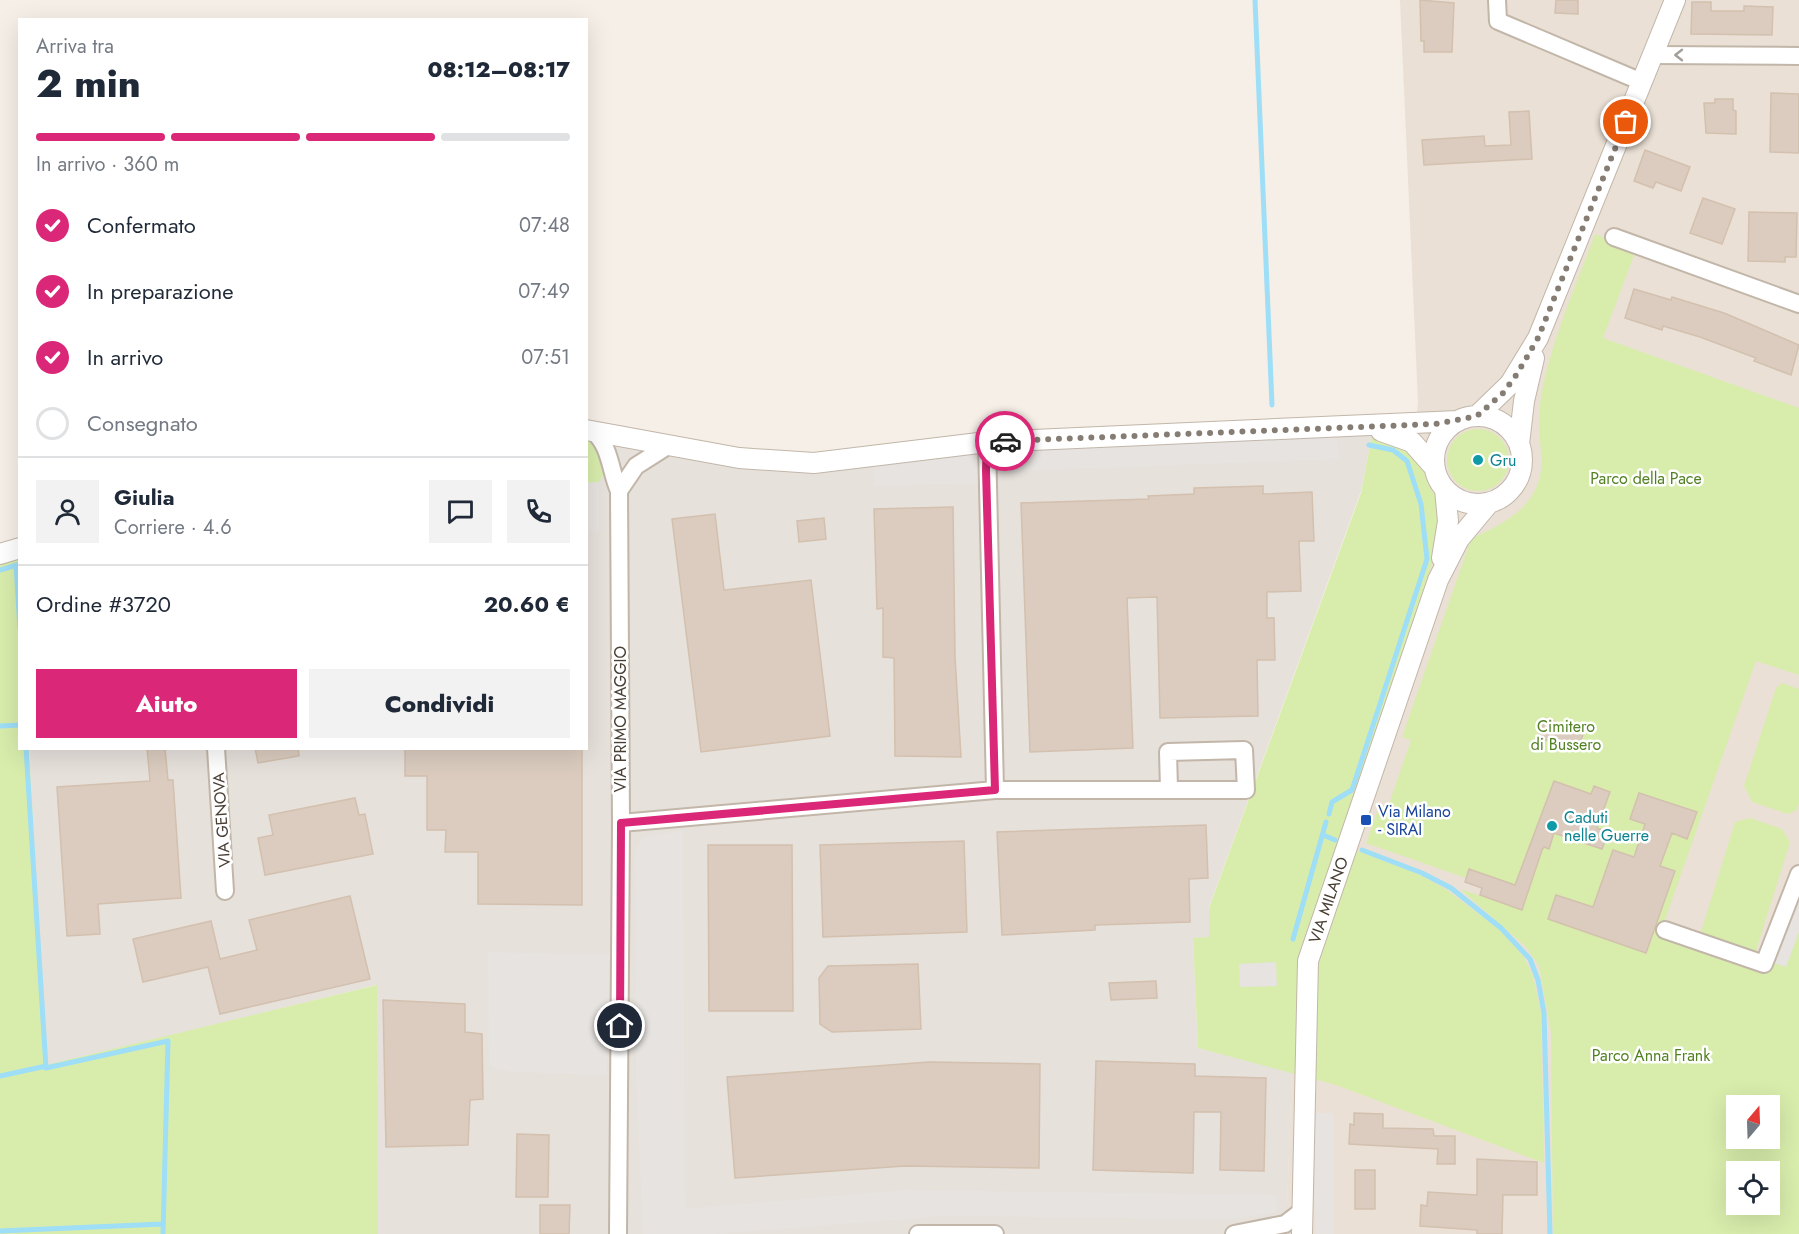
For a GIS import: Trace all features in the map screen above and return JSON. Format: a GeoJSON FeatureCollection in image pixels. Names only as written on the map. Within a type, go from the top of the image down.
{"type":"FeatureCollection","features":[{"type":"Feature","properties":{"kind":"street"},"geometry":{"type":"LineString","coordinates":[[1497,0],[1498,21],[1642,82]]}},
{"type":"Feature","properties":{"kind":"street","name":"VIA MILANO"},"geometry":{"type":"LineString","coordinates":[[1438,580],[1447,528],[1445,489],[1435,468],[1438,441],[1448,428],[1468,419],[1510,384],[1538,338],[1676,0]]}},
{"type":"Feature","properties":{"kind":"street"},"geometry":{"type":"LineString","coordinates":[[1653,55],[1799,56]]}},
{"type":"Feature","properties":{"kind":"street"},"geometry":{"type":"LineString","coordinates":[[1614,237],[1799,304]]}},
{"type":"Feature","properties":{"kind":"street","name":"VIA MILANO"},"geometry":{"type":"LineString","coordinates":[[1302,1234],[1308,961],[1438,580],[1459,539],[1489,503],[1505,496],[1518,480],[1522,461],[1519,444],[1527,387],[1538,338]]}},
{"type":"Feature","properties":{"kind":"street"},"geometry":{"type":"LineString","coordinates":[[590,431],[747,459],[814,463],[987,442],[1491,418],[1502,424],[1519,444]]}},
{"type":"Feature","properties":{"kind":"street"},"geometry":{"type":"LineString","coordinates":[[1351,426],[1394,434],[1409,440],[1423,452],[1435,468]]}},
{"type":"Feature","properties":{"kind":"street","name":"VIA PRIMO MAGGIO"},"geometry":{"type":"LineString","coordinates":[[590,431],[601,438],[606,448],[619,491],[621,823],[618,1234]]}},
{"type":"Feature","properties":{"kind":"street"},"geometry":{"type":"LineString","coordinates":[[628,437],[636,450],[636,466]]}},
{"type":"Feature","properties":{"kind":"street"},"geometry":{"type":"LineString","coordinates":[[611,468],[618,442],[628,437]]}},
{"type":"Feature","properties":{"kind":"street"},"geometry":{"type":"LineString","coordinates":[[987,442],[995,790]]}},
{"type":"Feature","properties":{"kind":"street"},"geometry":{"type":"LineString","coordinates":[[619,491],[636,466],[669,445]]}},
{"type":"Feature","properties":{"kind":"street"},"geometry":{"type":"LineString","coordinates":[[1445,489],[1465,503],[1489,503]]}},
{"type":"Feature","properties":{"kind":"street"},"geometry":{"type":"LineString","coordinates":[[0,554],[18,549]]}},
{"type":"Feature","properties":{"kind":"street","name":"VIA GENOVA"},"geometry":{"type":"LineString","coordinates":[[216,750],[225,891]]}},
{"type":"Feature","properties":{"kind":"street"},"geometry":{"type":"LineString","coordinates":[[621,823],[995,790],[1246,789],[1244,750],[1168,752],[1169,789]]}},
{"type":"Feature","properties":{"kind":"street"},"geometry":{"type":"LineString","coordinates":[[1665,930],[1764,964],[1799,874]]}},
{"type":"Feature","properties":{"kind":"street"},"geometry":{"type":"LineString","coordinates":[[1234,1234],[1285,1224],[1302,1211]]}},
{"type":"Feature","properties":{"kind":"street"},"geometry":{"type":"LineString","coordinates":[[918,1234],[995,1234]]}},
{"type":"Feature","properties":{"kind":"shaded area"},"geometry":{"type":"Polygon","coordinates":[[[1400,0],[1799,0],[1799,1234],[1286,1234],[1292,1071],[1304,960],[1428,476],[1414,450],[1418,402],[1400,0]]]}},
{"type":"Feature","properties":{"kind":"shaded area"},"geometry":{"type":"Polygon","coordinates":[[[1373,429],[1361,491],[1209,907],[1209,938],[1193,939],[1198,1048],[1292,1071],[1286,1234],[378,1234],[376,985],[46,1066],[29,750],[588,750],[588,432],[780,463],[1373,429]]]}},
{"type":"Feature","properties":{"kind":"shaded area"},"geometry":{"type":"Polygon","coordinates":[[[1336,433],[1339,459],[985,472],[984,483],[875,486],[872,459],[1336,433]]]}},
{"type":"Feature","properties":{"kind":"shaded area"},"geometry":{"type":"Polygon","coordinates":[[[599,482],[599,531],[588,532],[588,483],[599,482]]]}},
{"type":"Feature","properties":{"kind":"shaded area"},"geometry":{"type":"Polygon","coordinates":[[[683,830],[685,1209],[906,1190],[1277,1195],[1276,1213],[1230,1219],[943,1216],[715,1234],[643,1234],[636,1075],[635,852],[641,840],[650,836],[683,830]]]}},
{"type":"Feature","properties":{"kind":"shaded area"},"geometry":{"type":"Polygon","coordinates":[[[1799,874],[1799,932],[1786,967],[1766,960],[1799,874]]]}},
{"type":"Feature","properties":{"kind":"shaded area"},"geometry":{"type":"Polygon","coordinates":[[[488,952],[611,955],[607,1075],[511,1072],[489,1066],[488,952]]]}},
{"type":"Feature","properties":{"kind":"shaded area"},"geometry":{"type":"Polygon","coordinates":[[[1276,962],[1277,986],[1240,987],[1239,964],[1276,962]]]}},
{"type":"Feature","properties":{"kind":"shaded area"},"geometry":{"type":"Polygon","coordinates":[[[1315,1113],[1333,1113],[1333,1234],[1315,1234],[1315,1113]]]}},
{"type":"Feature","properties":{"kind":"green space"},"geometry":{"type":"Polygon","coordinates":[[[1595,234],[1636,250],[1603,338],[1799,408],[1799,675],[1756,661],[1660,934],[1764,963],[1799,873],[1799,1234],[1553,1234],[1551,1032],[1539,966],[1526,947],[1460,889],[1487,898],[1480,895],[1482,888],[1466,878],[1366,843],[1379,807],[1387,810],[1411,740],[1402,737],[1471,539],[1512,517],[1531,497],[1536,488],[1541,469],[1539,422],[1541,400],[1545,377],[1560,327],[1595,234]]]}},
{"type":"Feature","properties":{"kind":"green space"},"geometry":{"type":"Polygon","coordinates":[[[1478,429],[1490,431],[1500,438],[1507,448],[1509,460],[1507,472],[1500,482],[1490,489],[1478,491],[1466,489],[1456,482],[1449,472],[1447,460],[1449,448],[1456,438],[1466,431],[1478,429]]]}},
{"type":"Feature","properties":{"kind":"green space"},"geometry":{"type":"Polygon","coordinates":[[[588,433],[610,464],[599,482],[588,483],[588,433]]]}},
{"type":"Feature","properties":{"kind":"green space"},"geometry":{"type":"Polygon","coordinates":[[[1372,434],[1414,450],[1437,496],[1439,542],[1343,845],[1421,875],[1447,890],[1501,931],[1524,957],[1533,976],[1541,1013],[1544,1163],[1336,1085],[1198,1048],[1193,938],[1209,937],[1209,908],[1361,493],[1372,434]]]}},
{"type":"Feature","properties":{"kind":"green space"},"geometry":{"type":"Polygon","coordinates":[[[18,552],[18,750],[29,750],[46,1065],[377,985],[378,1234],[0,1234],[0,557],[18,552]]]}},
{"type":"Feature","properties":{"kind":"green space"},"geometry":{"type":"Polygon","coordinates":[[[1782,683],[1799,689],[1799,804],[1797,810],[1788,814],[1752,802],[1744,786],[1776,688],[1782,683]]]}},
{"type":"Feature","properties":{"kind":"green space"},"geometry":{"type":"Polygon","coordinates":[[[1750,818],[1782,829],[1790,842],[1755,954],[1700,935],[1735,822],[1750,818]]]}},
{"type":"Feature","properties":{"kind":"building"},"geometry":{"type":"Polygon","coordinates":[[[1420,0],[1454,3],[1452,52],[1424,52],[1424,41],[1421,41],[1420,0]]]}},
{"type":"Feature","properties":{"kind":"building"},"geometry":{"type":"Polygon","coordinates":[[[1556,0],[1578,0],[1578,14],[1555,13],[1556,0]]]}},
{"type":"Feature","properties":{"kind":"building"},"geometry":{"type":"Polygon","coordinates":[[[1692,2],[1711,2],[1711,11],[1744,11],[1744,6],[1773,7],[1772,35],[1691,34],[1692,2]]]}},
{"type":"Feature","properties":{"kind":"building"},"geometry":{"type":"Polygon","coordinates":[[[1771,93],[1799,94],[1799,153],[1770,152],[1771,93]]]}},
{"type":"Feature","properties":{"kind":"building"},"geometry":{"type":"Polygon","coordinates":[[[1715,99],[1733,99],[1733,110],[1736,111],[1736,134],[1706,133],[1704,103],[1715,103],[1715,99]]]}},
{"type":"Feature","properties":{"kind":"building"},"geometry":{"type":"Polygon","coordinates":[[[1529,111],[1532,159],[1424,165],[1422,140],[1484,136],[1485,146],[1511,145],[1509,112],[1529,111]]]}},
{"type":"Feature","properties":{"kind":"building"},"geometry":{"type":"Polygon","coordinates":[[[1645,150],[1690,167],[1681,191],[1656,182],[1653,188],[1634,181],[1645,150]]]}},
{"type":"Feature","properties":{"kind":"building"},"geometry":{"type":"Polygon","coordinates":[[[1703,198],[1735,209],[1722,244],[1690,233],[1703,198]]]}},
{"type":"Feature","properties":{"kind":"building"},"geometry":{"type":"Polygon","coordinates":[[[1749,212],[1797,213],[1796,257],[1785,257],[1785,262],[1748,261],[1749,212]]]}},
{"type":"Feature","properties":{"kind":"building"},"geometry":{"type":"Polygon","coordinates":[[[1634,289],[1671,300],[1672,297],[1724,313],[1799,345],[1791,375],[1754,361],[1756,358],[1700,337],[1663,326],[1662,330],[1625,318],[1634,289]]]}},
{"type":"Feature","properties":{"kind":"building"},"geometry":{"type":"Polygon","coordinates":[[[1263,486],[1263,494],[1312,492],[1314,541],[1299,541],[1301,591],[1267,592],[1267,618],[1274,618],[1275,660],[1257,660],[1258,716],[1160,718],[1157,597],[1127,598],[1133,748],[1030,752],[1021,503],[1149,499],[1148,496],[1194,494],[1194,488],[1263,486]]]}},
{"type":"Feature","properties":{"kind":"building"},"geometry":{"type":"Polygon","coordinates":[[[953,507],[955,657],[961,757],[895,756],[894,658],[883,657],[883,608],[877,609],[874,509],[953,507]]]}},
{"type":"Feature","properties":{"kind":"building"},"geometry":{"type":"Polygon","coordinates":[[[715,514],[724,590],[811,580],[830,736],[701,752],[672,519],[715,514]]]}},
{"type":"Feature","properties":{"kind":"building"},"geometry":{"type":"Polygon","coordinates":[[[824,518],[826,539],[799,542],[797,521],[824,518]]]}},
{"type":"Feature","properties":{"kind":"building"},"geometry":{"type":"Polygon","coordinates":[[[1545,718],[1584,732],[1577,751],[1538,737],[1545,718]]]}},
{"type":"Feature","properties":{"kind":"building"},"geometry":{"type":"Polygon","coordinates":[[[147,750],[165,750],[168,780],[173,780],[181,898],[98,904],[100,934],[67,936],[57,787],[150,781],[147,750]]]}},
{"type":"Feature","properties":{"kind":"building"},"geometry":{"type":"Polygon","coordinates":[[[255,750],[298,750],[299,756],[258,763],[255,750]]]}},
{"type":"Feature","properties":{"kind":"building"},"geometry":{"type":"Polygon","coordinates":[[[405,750],[582,750],[582,905],[478,904],[478,852],[445,852],[446,830],[427,830],[427,776],[405,776],[405,750]]]}},
{"type":"Feature","properties":{"kind":"building"},"geometry":{"type":"Polygon","coordinates":[[[1554,781],[1591,794],[1594,786],[1610,792],[1597,828],[1608,832],[1602,849],[1554,833],[1549,849],[1544,847],[1542,850],[1522,910],[1480,895],[1482,888],[1465,882],[1469,869],[1515,885],[1554,781]]]}},
{"type":"Feature","properties":{"kind":"building"},"geometry":{"type":"Polygon","coordinates":[[[1639,793],[1697,812],[1687,839],[1672,833],[1660,866],[1675,871],[1646,953],[1548,919],[1556,895],[1593,907],[1613,850],[1634,857],[1645,824],[1630,819],[1639,793]]]}},
{"type":"Feature","properties":{"kind":"building"},"geometry":{"type":"Polygon","coordinates":[[[355,798],[359,815],[365,814],[373,854],[265,875],[258,838],[273,835],[269,815],[355,798]]]}},
{"type":"Feature","properties":{"kind":"building"},"geometry":{"type":"Polygon","coordinates":[[[1206,825],[1208,878],[1189,879],[1190,922],[1095,925],[1095,930],[1002,935],[997,832],[1206,825]]]}},
{"type":"Feature","properties":{"kind":"building"},"geometry":{"type":"Polygon","coordinates":[[[964,841],[967,932],[823,937],[820,845],[964,841]]]}},
{"type":"Feature","properties":{"kind":"building"},"geometry":{"type":"Polygon","coordinates":[[[708,845],[792,845],[793,1011],[709,1011],[708,845]]]}},
{"type":"Feature","properties":{"kind":"building"},"geometry":{"type":"Polygon","coordinates":[[[350,896],[370,979],[220,1014],[208,967],[143,982],[133,939],[211,921],[220,959],[257,950],[249,920],[350,896]]]}},
{"type":"Feature","properties":{"kind":"building"},"geometry":{"type":"Polygon","coordinates":[[[918,964],[921,1029],[832,1032],[820,1024],[819,978],[828,966],[918,964]]]}},
{"type":"Feature","properties":{"kind":"building"},"geometry":{"type":"Polygon","coordinates":[[[1156,981],[1157,998],[1111,1000],[1109,983],[1156,981]]]}},
{"type":"Feature","properties":{"kind":"building"},"geometry":{"type":"Polygon","coordinates":[[[383,1000],[465,1004],[465,1032],[482,1034],[483,1099],[470,1100],[468,1145],[386,1147],[383,1000]]]}},
{"type":"Feature","properties":{"kind":"building"},"geometry":{"type":"Polygon","coordinates":[[[1096,1061],[1195,1064],[1195,1076],[1266,1078],[1264,1171],[1220,1170],[1221,1112],[1194,1112],[1193,1173],[1093,1170],[1096,1061]]]}},
{"type":"Feature","properties":{"kind":"building"},"geometry":{"type":"Polygon","coordinates":[[[929,1062],[1040,1064],[1039,1168],[905,1166],[735,1178],[727,1077],[929,1062]]]}},
{"type":"Feature","properties":{"kind":"building"},"geometry":{"type":"Polygon","coordinates":[[[1354,1113],[1383,1114],[1383,1128],[1433,1129],[1434,1136],[1455,1136],[1455,1164],[1437,1164],[1438,1149],[1349,1144],[1350,1124],[1354,1125],[1354,1113]]]}},
{"type":"Feature","properties":{"kind":"building"},"geometry":{"type":"Polygon","coordinates":[[[517,1134],[549,1135],[548,1197],[516,1197],[517,1134]]]}},
{"type":"Feature","properties":{"kind":"building"},"geometry":{"type":"Polygon","coordinates":[[[1477,1159],[1537,1162],[1537,1195],[1503,1195],[1502,1234],[1477,1234],[1477,1230],[1420,1226],[1421,1205],[1427,1206],[1428,1192],[1477,1195],[1477,1159]]]}},
{"type":"Feature","properties":{"kind":"building"},"geometry":{"type":"Polygon","coordinates":[[[1355,1170],[1375,1170],[1375,1209],[1355,1209],[1355,1170]]]}},
{"type":"Feature","properties":{"kind":"building"},"geometry":{"type":"Polygon","coordinates":[[[540,1205],[570,1205],[569,1234],[540,1234],[540,1205]]]}},
{"type":"Feature","properties":{"kind":"waterway"},"geometry":{"type":"LineString","coordinates":[[1255,0],[1272,405]]}},
{"type":"Feature","properties":{"kind":"waterway"},"geometry":{"type":"LineString","coordinates":[[1329,814],[1332,802],[1352,790],[1427,559],[1421,504],[1407,461],[1393,450],[1369,445]]}},
{"type":"Feature","properties":{"kind":"waterway"},"geometry":{"type":"LineString","coordinates":[[16,565],[18,597]]}},
{"type":"Feature","properties":{"kind":"waterway"},"geometry":{"type":"LineString","coordinates":[[0,570],[18,565]]}},
{"type":"Feature","properties":{"kind":"waterway"},"geometry":{"type":"LineString","coordinates":[[0,726],[18,725]]}},
{"type":"Feature","properties":{"kind":"waterway"},"geometry":{"type":"LineString","coordinates":[[26,750],[46,1068],[168,1041],[163,1234]]}},
{"type":"Feature","properties":{"kind":"waterway"},"geometry":{"type":"LineString","coordinates":[[1293,939],[1326,822]]}},
{"type":"Feature","properties":{"kind":"waterway"},"geometry":{"type":"LineString","coordinates":[[1323,835],[1335,840]]}},
{"type":"Feature","properties":{"kind":"waterway"},"geometry":{"type":"LineString","coordinates":[[1362,850],[1422,873],[1451,888],[1501,928],[1530,959],[1538,980],[1544,1013],[1550,1234]]}},
{"type":"Feature","properties":{"kind":"waterway"},"geometry":{"type":"LineString","coordinates":[[0,1076],[46,1066]]}},
{"type":"Feature","properties":{"kind":"waterway"},"geometry":{"type":"LineString","coordinates":[[0,1231],[163,1224]]}},
{"type":"Feature","properties":{"kind":"way so far"},"geometry":{"type":"LineString","coordinates":[[1005,441],[1336,426],[1435,424],[1477,416],[1510,384],[1538,338],[1626,122]]}},
{"type":"Feature","properties":{"kind":"place","name":"Gru"},"geometry":{"type":"Point","coordinates":[1478,460]}},
{"type":"Feature","properties":{"kind":"place","name":"Via Milano - SIRAI"},"geometry":{"type":"Point","coordinates":[1366,820]}},
{"type":"Feature","properties":{"kind":"place","name":"Caduti nelle Guerre"},"geometry":{"type":"Point","coordinates":[1552,826]}},
{"type":"Feature","properties":{"kind":"route"},"geometry":{"type":"LineString","coordinates":[[620,1026],[621,823],[995,790],[986,470],[987,442],[1005,441]]}},
{"type":"Feature","properties":{"kind":"park label","name":"Parco della Pace"},"geometry":{"type":"Point","coordinates":[1646,478]}},
{"type":"Feature","properties":{"kind":"park label","name":"Cimitero di Bussero"},"geometry":{"type":"Point","coordinates":[1566,735]}},
{"type":"Feature","properties":{"kind":"park label","name":"Parco Anna Frank"},"geometry":{"type":"Point","coordinates":[1651,1055]}}]}
